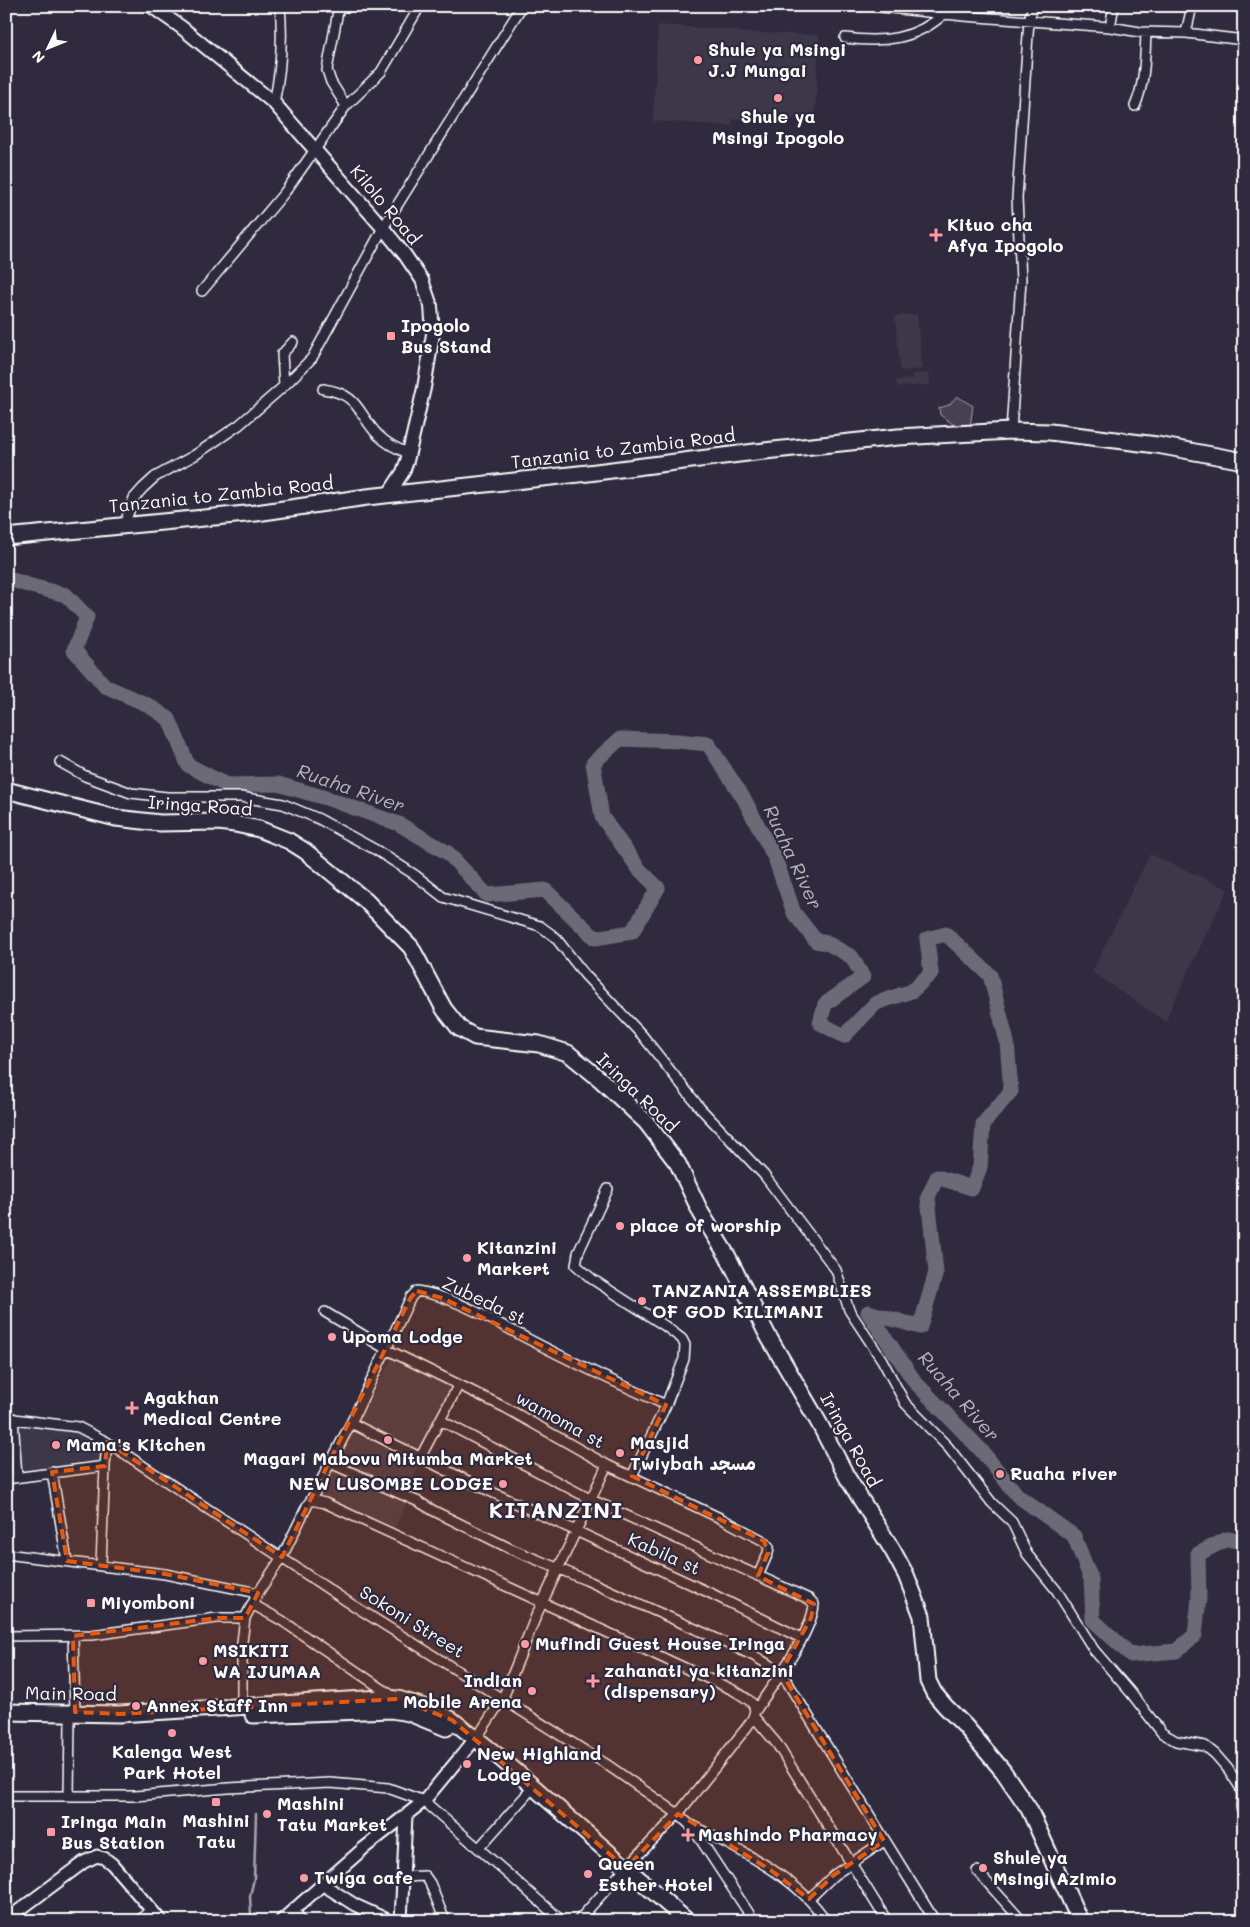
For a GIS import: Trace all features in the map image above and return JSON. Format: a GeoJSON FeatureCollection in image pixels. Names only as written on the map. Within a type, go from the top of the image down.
{"type":"FeatureCollection","features":[{"type":"Feature","properties":{"kind":"highway","name":"Tanzania to Zambia Road"},"geometry":{"type":"LineString","coordinates":[[6,537],[256,513],[388,495],[898,437],[1011,431],[1050,432],[1157,445],[1244,461]]}},
{"type":"Feature","properties":{"kind":"highway","name":"Iringa Road"},"geometry":{"type":"LineString","coordinates":[[6,790],[116,818],[160,824],[218,822],[236,824],[259,829],[289,841],[365,900],[411,947],[444,1010],[459,1028],[475,1036],[539,1044],[568,1053],[601,1080],[646,1122],[678,1164],[701,1213],[728,1257],[767,1334],[820,1423],[847,1477],[906,1575],[922,1616],[928,1681],[934,1693],[965,1726],[1003,1772],[1029,1809],[1080,1921]]}},
{"type":"Feature","properties":{"kind":"highway","name":"Main Road"},"geometry":{"type":"LineString","coordinates":[[6,1712],[72,1717],[381,1698],[397,1705]]}},
{"type":"Feature","properties":{"kind":"highway"},"geometry":{"type":"LineString","coordinates":[[6,1721],[72,1717],[124,1722],[397,1705],[409,1713],[431,1720],[474,1742],[623,1871],[674,1921]]}},
{"type":"Feature","properties":{"kind":"highway"},"geometry":{"type":"LineString","coordinates":[[474,1742],[573,1835],[687,1921]]}},
{"type":"Feature","properties":{"kind":"main road","name":"Kilolo Road"},"geometry":{"type":"LineString","coordinates":[[151,6],[181,27],[274,103],[383,228],[422,280],[432,306],[433,321],[430,355],[403,472],[388,495]]}},
{"type":"Feature","properties":{"kind":"street"},"geometry":{"type":"LineString","coordinates":[[274,103],[280,70],[282,23],[280,6]]}},
{"type":"Feature","properties":{"kind":"street"},"geometry":{"type":"LineString","coordinates":[[339,6],[327,70],[331,82],[346,106]]}},
{"type":"Feature","properties":{"kind":"street"},"geometry":{"type":"LineString","coordinates":[[202,291],[285,192],[346,106],[381,72],[420,6]]}},
{"type":"Feature","properties":{"kind":"street"},"geometry":{"type":"LineString","coordinates":[[124,525],[134,498],[155,477],[239,426],[312,358],[383,228],[522,6]]}},
{"type":"Feature","properties":{"kind":"street"},"geometry":{"type":"LineString","coordinates":[[872,6],[922,9],[944,14],[1110,27],[1146,32],[1186,33],[1244,40]]}},
{"type":"Feature","properties":{"kind":"street"},"geometry":{"type":"LineString","coordinates":[[1011,431],[1021,280],[1017,198],[1029,20],[1033,6]]}},
{"type":"Feature","properties":{"kind":"street"},"geometry":{"type":"LineString","coordinates":[[1110,27],[1114,6]]}},
{"type":"Feature","properties":{"kind":"street"},"geometry":{"type":"LineString","coordinates":[[1186,33],[1192,6]]}},
{"type":"Feature","properties":{"kind":"street"},"geometry":{"type":"LineString","coordinates":[[845,38],[875,41],[892,40],[927,26],[944,14]]}},
{"type":"Feature","properties":{"kind":"street"},"geometry":{"type":"LineString","coordinates":[[1135,106],[1139,97],[1144,70],[1146,32]]}},
{"type":"Feature","properties":{"kind":"street"},"geometry":{"type":"LineString","coordinates":[[284,386],[282,354],[293,342]]}},
{"type":"Feature","properties":{"kind":"street"},"geometry":{"type":"LineString","coordinates":[[323,389],[334,391],[352,400],[378,435],[392,446],[408,453]]}},
{"type":"Feature","properties":{"kind":"street"},"geometry":{"type":"LineString","coordinates":[[60,762],[85,776],[131,793],[167,797],[242,797],[283,804],[319,819],[376,850],[415,875],[443,897],[540,926],[555,937],[585,975],[648,1041],[700,1108],[764,1175],[836,1270],[849,1310],[882,1360],[905,1403],[948,1447],[992,1503],[1012,1522],[1027,1554],[1057,1591],[1094,1650],[1162,1733],[1176,1741],[1205,1746],[1216,1754],[1240,1786],[1242,1795],[1241,1807],[1244,1816]]}},
{"type":"Feature","properties":{"kind":"street"},"geometry":{"type":"LineString","coordinates":[[608,1189],[578,1253],[576,1265],[578,1269],[592,1279],[645,1312],[682,1340],[686,1350],[666,1405],[632,1476]]}},
{"type":"Feature","properties":{"kind":"street","name":"Zubeda st"},"geometry":{"type":"LineString","coordinates":[[244,1618],[282,1557],[351,1423],[411,1297],[417,1291],[468,1309],[534,1343],[666,1405]]}},
{"type":"Feature","properties":{"kind":"street","name":"wamoma st"},"geometry":{"type":"LineString","coordinates":[[325,1312],[386,1349],[506,1408],[607,1465],[764,1541],[769,1547],[768,1553],[758,1576]]}},
{"type":"Feature","properties":{"kind":"street"},"geometry":{"type":"LineString","coordinates":[[420,1458],[458,1386]]}},
{"type":"Feature","properties":{"kind":"street"},"geometry":{"type":"LineString","coordinates":[[10,1418],[17,1477]]}},
{"type":"Feature","properties":{"kind":"street","name":"Sokoni Street"},"geometry":{"type":"LineString","coordinates":[[10,1418],[78,1427],[107,1442],[348,1602],[606,1764],[678,1814],[688,1824],[754,1921]]}},
{"type":"Feature","properties":{"kind":"street"},"geometry":{"type":"LineString","coordinates":[[440,1420],[590,1499],[809,1599],[814,1604],[811,1618],[801,1638],[755,1714],[678,1814],[578,1921]]}},
{"type":"Feature","properties":{"kind":"street","name":"Kabila st"},"geometry":{"type":"LineString","coordinates":[[351,1423],[420,1458],[575,1532],[710,1593],[801,1638]]}},
{"type":"Feature","properties":{"kind":"street"},"geometry":{"type":"LineString","coordinates":[[101,1565],[107,1442]]}},
{"type":"Feature","properties":{"kind":"street"},"geometry":{"type":"LineString","coordinates":[[330,1463],[419,1502],[511,1549],[745,1652],[781,1672],[935,1921]]}},
{"type":"Feature","properties":{"kind":"street"},"geometry":{"type":"LineString","coordinates":[[281,1921],[385,1830],[406,1816],[424,1800],[474,1742],[503,1698],[542,1603],[607,1465]]}},
{"type":"Feature","properties":{"kind":"street"},"geometry":{"type":"LineString","coordinates":[[6,1479],[105,1466]]}},
{"type":"Feature","properties":{"kind":"street"},"geometry":{"type":"LineString","coordinates":[[52,1472],[67,1561]]}},
{"type":"Feature","properties":{"kind":"street"},"geometry":{"type":"LineString","coordinates":[[311,1500],[325,1503],[363,1520],[455,1564],[733,1690],[753,1702],[755,1714],[777,1744],[888,1921]]}},
{"type":"Feature","properties":{"kind":"street"},"geometry":{"type":"LineString","coordinates":[[6,1554],[166,1574],[258,1593]]}},
{"type":"Feature","properties":{"kind":"street"},"geometry":{"type":"LineString","coordinates":[[252,1604],[281,1620],[397,1705]]}},
{"type":"Feature","properties":{"kind":"street"},"geometry":{"type":"LineString","coordinates":[[6,1636],[73,1636],[216,1618],[244,1618],[242,1706]]}},
{"type":"Feature","properties":{"kind":"street"},"geometry":{"type":"LineString","coordinates":[[69,1796],[73,1636]]}},
{"type":"Feature","properties":{"kind":"street"},"geometry":{"type":"LineString","coordinates":[[6,1796],[135,1796],[228,1788],[330,1783],[388,1788],[424,1800],[562,1921]]}},
{"type":"Feature","properties":{"kind":"street"},"geometry":{"type":"LineString","coordinates":[[479,1848],[528,1793]]}},
{"type":"Feature","properties":{"kind":"street"},"geometry":{"type":"LineString","coordinates":[[401,1921],[406,1816]]}},
{"type":"Feature","properties":{"kind":"street"},"geometry":{"type":"LineString","coordinates":[[688,1824],[732,1846],[792,1884],[809,1899],[826,1921]]}},
{"type":"Feature","properties":{"kind":"street"},"geometry":{"type":"LineString","coordinates":[[809,1899],[823,1884],[884,1841]]}},
{"type":"Feature","properties":{"kind":"street"},"geometry":{"type":"LineString","coordinates":[[6,1920],[84,1862],[97,1856],[104,1858],[112,1864],[161,1921]]}},
{"type":"Feature","properties":{"kind":"street"},"geometry":{"type":"LineString","coordinates":[[977,1871],[1022,1921]]}},
{"type":"Feature","properties":{"kind":"street"},"geometry":{"type":"LineString","coordinates":[[403,1877],[425,1876],[430,1883],[445,1921]]}},
{"type":"Feature","properties":{"kind":"street"},"geometry":{"type":"LineString","coordinates":[[322,1884],[355,1905],[390,1921]]}},
{"type":"Feature","properties":{"kind":"street"},"geometry":{"type":"LineString","coordinates":[[138,1921],[151,1909]]}},
{"type":"Feature","properties":{"kind":"street"},"geometry":{"type":"LineString","coordinates":[[294,1910],[302,1921]]}},
{"type":"Feature","properties":{"kind":"highlighted area"},"geometry":{"type":"Polygon","coordinates":[[[417,1291],[442,1298],[666,1405],[632,1476],[764,1541],[768,1553],[758,1576],[814,1604],[811,1618],[781,1672],[884,1841],[834,1875],[809,1899],[769,1869],[678,1814],[626,1868],[452,1720],[398,1699],[119,1714],[75,1712],[73,1636],[217,1618],[245,1618],[258,1593],[165,1574],[67,1561],[52,1472],[105,1466],[107,1442],[282,1557],[411,1297],[417,1291]]]}},
{"type":"Feature","properties":{"kind":"shaded area"},"geometry":{"type":"Polygon","coordinates":[[[658,25],[737,30],[738,32],[819,35],[815,119],[733,119],[732,126],[653,121],[658,25]]]}},
{"type":"Feature","properties":{"kind":"shaded area"},"geometry":{"type":"Polygon","coordinates":[[[917,314],[922,369],[900,371],[895,316],[917,314]]]}},
{"type":"Feature","properties":{"kind":"shaded area"},"geometry":{"type":"Polygon","coordinates":[[[929,373],[930,385],[897,387],[896,380],[912,379],[912,374],[929,373]]]}},
{"type":"Feature","properties":{"kind":"shaded area"},"geometry":{"type":"Polygon","coordinates":[[[957,396],[973,406],[970,427],[956,426],[940,415],[939,408],[949,405],[957,396]]]}},
{"type":"Feature","properties":{"kind":"shaded area"},"geometry":{"type":"Polygon","coordinates":[[[1150,854],[1228,889],[1166,1022],[1092,972],[1150,854]]]}},
{"type":"Feature","properties":{"kind":"shaded area","name":"Magari Mabovu Mitumba Market"},"geometry":{"type":"Polygon","coordinates":[[[392,1358],[453,1388],[407,1493],[410,1495],[393,1531],[317,1496],[392,1358]]]}},
{"type":"Feature","properties":{"kind":"shaded area"},"geometry":{"type":"Polygon","coordinates":[[[6,1420],[79,1430],[104,1445],[103,1465],[6,1483],[6,1420]]]}},
{"type":"Feature","properties":{"kind":"waterway","name":"Ruaha River"},"geometry":{"type":"LineString","coordinates":[[6,578],[66,595],[87,617],[74,650],[105,686],[148,705],[169,719],[188,765],[226,785],[278,784],[326,798],[399,824],[448,853],[487,895],[545,890],[595,938],[632,932],[658,888],[639,869],[602,817],[593,763],[620,739],[708,744],[744,799],[775,858],[794,913],[816,941],[827,943],[852,957],[863,977],[825,1004],[820,1023],[844,1036],[876,1003],[912,991],[931,973],[927,939],[946,934],[990,975],[1007,1042],[1011,1091],[983,1124],[980,1167],[972,1188],[937,1177],[928,1197],[936,1272],[920,1327],[868,1312],[915,1382],[980,1449],[1018,1496],[1074,1536],[1091,1579],[1093,1620],[1131,1655],[1176,1651],[1195,1635],[1199,1598],[1198,1554],[1227,1539],[1244,1542]]}},
{"type":"Feature","properties":{"kind":"waterway"},"geometry":{"type":"LineString","coordinates":[[254,1921],[251,1916],[250,1896],[254,1879],[256,1814]]}},
{"type":"Feature","properties":{"kind":"place","name":"Shule ya Msingi J.J Mungai"},"geometry":{"type":"Point","coordinates":[698,60]}},
{"type":"Feature","properties":{"kind":"place","name":"Shule ya Msingi Ipogolo"},"geometry":{"type":"Point","coordinates":[778,98]}},
{"type":"Feature","properties":{"kind":"place","name":"Kituo cha Afya Ipogolo"},"geometry":{"type":"Point","coordinates":[936,235]}},
{"type":"Feature","properties":{"kind":"place","name":"Ipogolo Bus Stand"},"geometry":{"type":"Point","coordinates":[391,336]}},
{"type":"Feature","properties":{"kind":"place","name":"place of worship"},"geometry":{"type":"Point","coordinates":[620,1226]}},
{"type":"Feature","properties":{"kind":"place","name":"Kitanzini Markert"},"geometry":{"type":"Point","coordinates":[467,1258]}},
{"type":"Feature","properties":{"kind":"place","name":"TANZANIA ASSEMBLIES OF GOD KILIMANI"},"geometry":{"type":"Point","coordinates":[642,1301]}},
{"type":"Feature","properties":{"kind":"place","name":"Upoma Lodge"},"geometry":{"type":"Point","coordinates":[332,1337]}},
{"type":"Feature","properties":{"kind":"place","name":"Agakhan Medical Centre"},"geometry":{"type":"Point","coordinates":[132,1408]}},
{"type":"Feature","properties":{"kind":"place","name":"Magari Mabovu Mitumba Market"},"geometry":{"type":"Point","coordinates":[388,1440]}},
{"type":"Feature","properties":{"kind":"place","name":"Mama's Kitchen"},"geometry":{"type":"Point","coordinates":[56,1445]}},
{"type":"Feature","properties":{"kind":"place","name":"Masjid Twiybah مسجد"},"geometry":{"type":"Point","coordinates":[620,1453]}},
{"type":"Feature","properties":{"kind":"place","name":"Ruaha river"},"geometry":{"type":"Point","coordinates":[1000,1474]}},
{"type":"Feature","properties":{"kind":"place","name":"NEW LUSOMBE LODGE"},"geometry":{"type":"Point","coordinates":[503,1484]}},
{"type":"Feature","properties":{"kind":"place","name":"Miyomboni"},"geometry":{"type":"Point","coordinates":[91,1603]}},
{"type":"Feature","properties":{"kind":"place","name":"Mufindi Guest House Iringa"},"geometry":{"type":"Point","coordinates":[525,1644]}},
{"type":"Feature","properties":{"kind":"place","name":"MSIKITI WA IJUMAA"},"geometry":{"type":"Point","coordinates":[203,1661]}},
{"type":"Feature","properties":{"kind":"place","name":"zahanati ya kitanzini (dispensary)"},"geometry":{"type":"Point","coordinates":[593,1681]}},
{"type":"Feature","properties":{"kind":"place","name":"Indian Mobile Arena"},"geometry":{"type":"Point","coordinates":[532,1691]}},
{"type":"Feature","properties":{"kind":"place","name":"Annex Staff Inn"},"geometry":{"type":"Point","coordinates":[136,1706]}},
{"type":"Feature","properties":{"kind":"place","name":"Kalenga West Park Hotel"},"geometry":{"type":"Point","coordinates":[172,1733]}},
{"type":"Feature","properties":{"kind":"place","name":"New Highland Lodge"},"geometry":{"type":"Point","coordinates":[467,1764]}},
{"type":"Feature","properties":{"kind":"place","name":"Mashini Tatu"},"geometry":{"type":"Point","coordinates":[216,1802]}},
{"type":"Feature","properties":{"kind":"place","name":"Mashini Tatu Market"},"geometry":{"type":"Point","coordinates":[267,1814]}},
{"type":"Feature","properties":{"kind":"place","name":"Iringa Main Bus Station"},"geometry":{"type":"Point","coordinates":[51,1832]}},
{"type":"Feature","properties":{"kind":"place","name":"Mashindo Pharmacy"},"geometry":{"type":"Point","coordinates":[688,1835]}},
{"type":"Feature","properties":{"kind":"place","name":"Shule ya Msingi Azimio"},"geometry":{"type":"Point","coordinates":[983,1868]}},
{"type":"Feature","properties":{"kind":"place","name":"Queen Esther Hotel"},"geometry":{"type":"Point","coordinates":[588,1874]}},
{"type":"Feature","properties":{"kind":"place","name":"Twiga cafe"},"geometry":{"type":"Point","coordinates":[304,1878]}},
{"type":"Feature","properties":{"kind":"district","name":"KITANZINI"},"geometry":{"type":"Point","coordinates":[556,1510]}}]}
